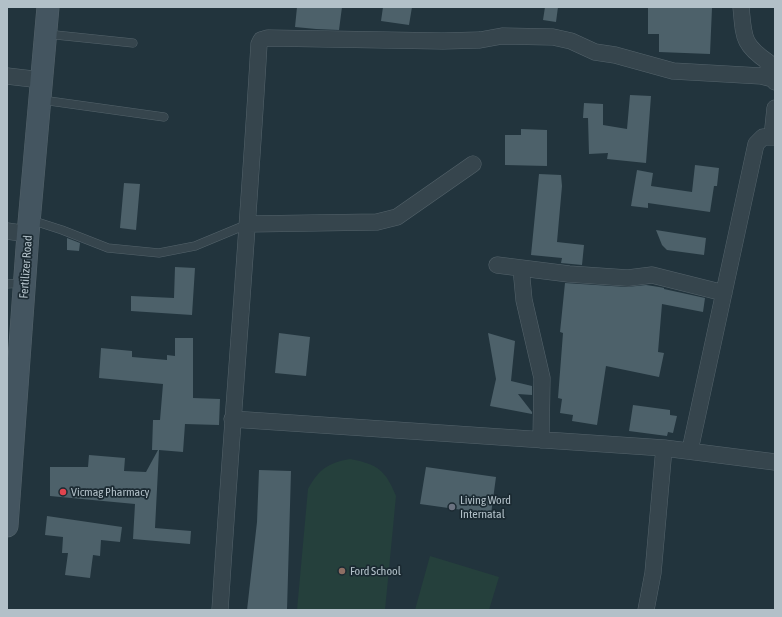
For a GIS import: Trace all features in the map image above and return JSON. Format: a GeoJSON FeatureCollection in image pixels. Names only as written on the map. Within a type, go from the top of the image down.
{"type":"FeatureCollection","features":[{"type":"Feature","properties":{"kind":"street","name":"Fertilizer Road"},"geometry":{"type":"LineString","coordinates":[[7,526],[12,400],[17,349],[16,284],[29,227],[48,7]]}},
{"type":"Feature","properties":{"kind":"street"},"geometry":{"type":"LineString","coordinates":[[741,7],[743,32],[747,44],[752,51],[768,62],[772,80]]}},
{"type":"Feature","properties":{"kind":"street"},"geometry":{"type":"LineString","coordinates":[[220,610],[232,419],[248,224],[259,44],[261,40],[268,38],[443,41],[480,40],[502,36],[553,37],[571,41],[595,52],[673,71],[761,76],[772,80]]}},
{"type":"Feature","properties":{"kind":"street"},"geometry":{"type":"LineString","coordinates":[[7,76],[40,90]]}},
{"type":"Feature","properties":{"kind":"street"},"geometry":{"type":"LineString","coordinates":[[690,450],[756,144],[763,137],[774,137],[775,108]]}},
{"type":"Feature","properties":{"kind":"street"},"geometry":{"type":"LineString","coordinates":[[248,224],[377,222],[397,217],[473,164]]}},
{"type":"Feature","properties":{"kind":"street"},"geometry":{"type":"LineString","coordinates":[[7,231],[29,227]]}},
{"type":"Feature","properties":{"kind":"street"},"geometry":{"type":"LineString","coordinates":[[497,265],[569,274],[628,278],[652,275],[724,293]]}},
{"type":"Feature","properties":{"kind":"street"},"geometry":{"type":"LineString","coordinates":[[521,268],[524,300],[542,378],[541,440]]}},
{"type":"Feature","properties":{"kind":"street"},"geometry":{"type":"LineString","coordinates":[[232,419],[690,450],[775,462]]}},
{"type":"Feature","properties":{"kind":"street"},"geometry":{"type":"LineString","coordinates":[[646,610],[653,573],[664,448]]}},
{"type":"Feature","properties":{"kind":"lane"},"geometry":{"type":"LineString","coordinates":[[46,34],[133,43]]}},
{"type":"Feature","properties":{"kind":"lane"},"geometry":{"type":"LineString","coordinates":[[40,90],[164,117]]}},
{"type":"Feature","properties":{"kind":"lane"},"geometry":{"type":"LineString","coordinates":[[29,227],[62,230],[108,248],[159,253],[195,246],[248,224]]}},
{"type":"Feature","properties":{"kind":"green space"},"geometry":{"type":"Polygon","coordinates":[[[350,459],[368,463],[380,470],[389,480],[396,496],[385,610],[297,610],[308,489],[316,476],[325,468],[350,459]]]}},
{"type":"Feature","properties":{"kind":"green space"},"geometry":{"type":"Polygon","coordinates":[[[430,556],[499,577],[489,610],[415,610],[430,556]]]}},
{"type":"Feature","properties":{"kind":"building"},"geometry":{"type":"Polygon","coordinates":[[[297,7],[342,7],[339,30],[295,27],[297,7]]]}},
{"type":"Feature","properties":{"kind":"building"},"geometry":{"type":"Polygon","coordinates":[[[383,7],[412,7],[409,25],[381,21],[383,7]]]}},
{"type":"Feature","properties":{"kind":"building"},"geometry":{"type":"Polygon","coordinates":[[[545,7],[558,7],[556,22],[543,20],[545,7]]]}},
{"type":"Feature","properties":{"kind":"building"},"geometry":{"type":"Polygon","coordinates":[[[648,7],[712,8],[710,54],[659,52],[659,34],[648,34],[648,7]]]}},
{"type":"Feature","properties":{"kind":"building"},"geometry":{"type":"Polygon","coordinates":[[[630,95],[651,96],[646,163],[607,159],[608,153],[589,154],[588,118],[583,118],[584,103],[603,104],[603,125],[627,129],[630,95]]]}},
{"type":"Feature","properties":{"kind":"building"},"geometry":{"type":"Polygon","coordinates":[[[521,129],[547,130],[547,166],[505,165],[505,135],[521,135],[521,129]]]}},
{"type":"Feature","properties":{"kind":"building"},"geometry":{"type":"Polygon","coordinates":[[[695,165],[719,168],[717,186],[714,186],[710,212],[648,203],[648,208],[631,206],[637,170],[653,173],[651,186],[692,192],[695,165]]]}},
{"type":"Feature","properties":{"kind":"building"},"geometry":{"type":"Polygon","coordinates":[[[539,174],[561,175],[562,186],[557,242],[584,245],[582,265],[561,263],[562,258],[531,255],[539,174]]]}},
{"type":"Feature","properties":{"kind":"building"},"geometry":{"type":"Polygon","coordinates":[[[124,183],[140,184],[136,230],[120,228],[124,183]]]}},
{"type":"Feature","properties":{"kind":"building"},"geometry":{"type":"Polygon","coordinates":[[[656,230],[706,238],[704,255],[667,250],[662,245],[656,230]]]}},
{"type":"Feature","properties":{"kind":"building"},"geometry":{"type":"Polygon","coordinates":[[[67,238],[80,243],[79,251],[67,250],[67,238]]]}},
{"type":"Feature","properties":{"kind":"building"},"geometry":{"type":"Polygon","coordinates":[[[175,267],[195,268],[192,315],[131,311],[131,296],[174,298],[175,267]]]}},
{"type":"Feature","properties":{"kind":"building"},"geometry":{"type":"Polygon","coordinates":[[[565,283],[627,287],[646,285],[705,298],[703,312],[662,304],[658,352],[664,353],[659,377],[606,366],[597,425],[572,421],[573,415],[560,413],[562,399],[558,398],[563,333],[560,332],[565,283]]]}},
{"type":"Feature","properties":{"kind":"building"},"geometry":{"type":"Polygon","coordinates":[[[279,333],[310,337],[306,376],[275,373],[279,333]]]}},
{"type":"Feature","properties":{"kind":"building"},"geometry":{"type":"Polygon","coordinates":[[[488,333],[515,341],[511,381],[532,386],[532,395],[518,394],[532,414],[490,406],[496,379],[488,333]]]}},
{"type":"Feature","properties":{"kind":"building"},"geometry":{"type":"Polygon","coordinates":[[[175,338],[193,338],[193,398],[220,399],[219,425],[185,424],[183,452],[159,450],[155,528],[191,531],[190,544],[133,539],[135,504],[50,496],[50,467],[88,467],[89,455],[125,458],[124,471],[146,472],[158,450],[152,450],[153,420],[160,420],[163,384],[99,378],[101,348],[132,351],[132,357],[167,360],[167,355],[175,356],[175,338]]]}},
{"type":"Feature","properties":{"kind":"building"},"geometry":{"type":"Polygon","coordinates":[[[633,405],[670,410],[670,415],[677,416],[673,433],[668,432],[667,436],[629,431],[633,405]]]}},
{"type":"Feature","properties":{"kind":"building"},"geometry":{"type":"Polygon","coordinates":[[[426,467],[496,477],[491,514],[420,504],[426,467]]]}},
{"type":"Feature","properties":{"kind":"building"},"geometry":{"type":"Polygon","coordinates":[[[259,470],[291,471],[287,610],[247,610],[257,522],[259,470]]]}},
{"type":"Feature","properties":{"kind":"building"},"geometry":{"type":"Polygon","coordinates":[[[47,516],[122,527],[120,542],[101,540],[100,556],[93,555],[90,578],[65,575],[68,553],[62,553],[63,537],[45,535],[47,516]]]}},
{"type":"Feature","properties":{"kind":"place","name":"Vicmag Pharmacy"},"geometry":{"type":"Point","coordinates":[63,492]}},
{"type":"Feature","properties":{"kind":"place","name":"Living Word Internatal"},"geometry":{"type":"Point","coordinates":[452,507]}},
{"type":"Feature","properties":{"kind":"place","name":"Ford School"},"geometry":{"type":"Point","coordinates":[342,571]}}]}
